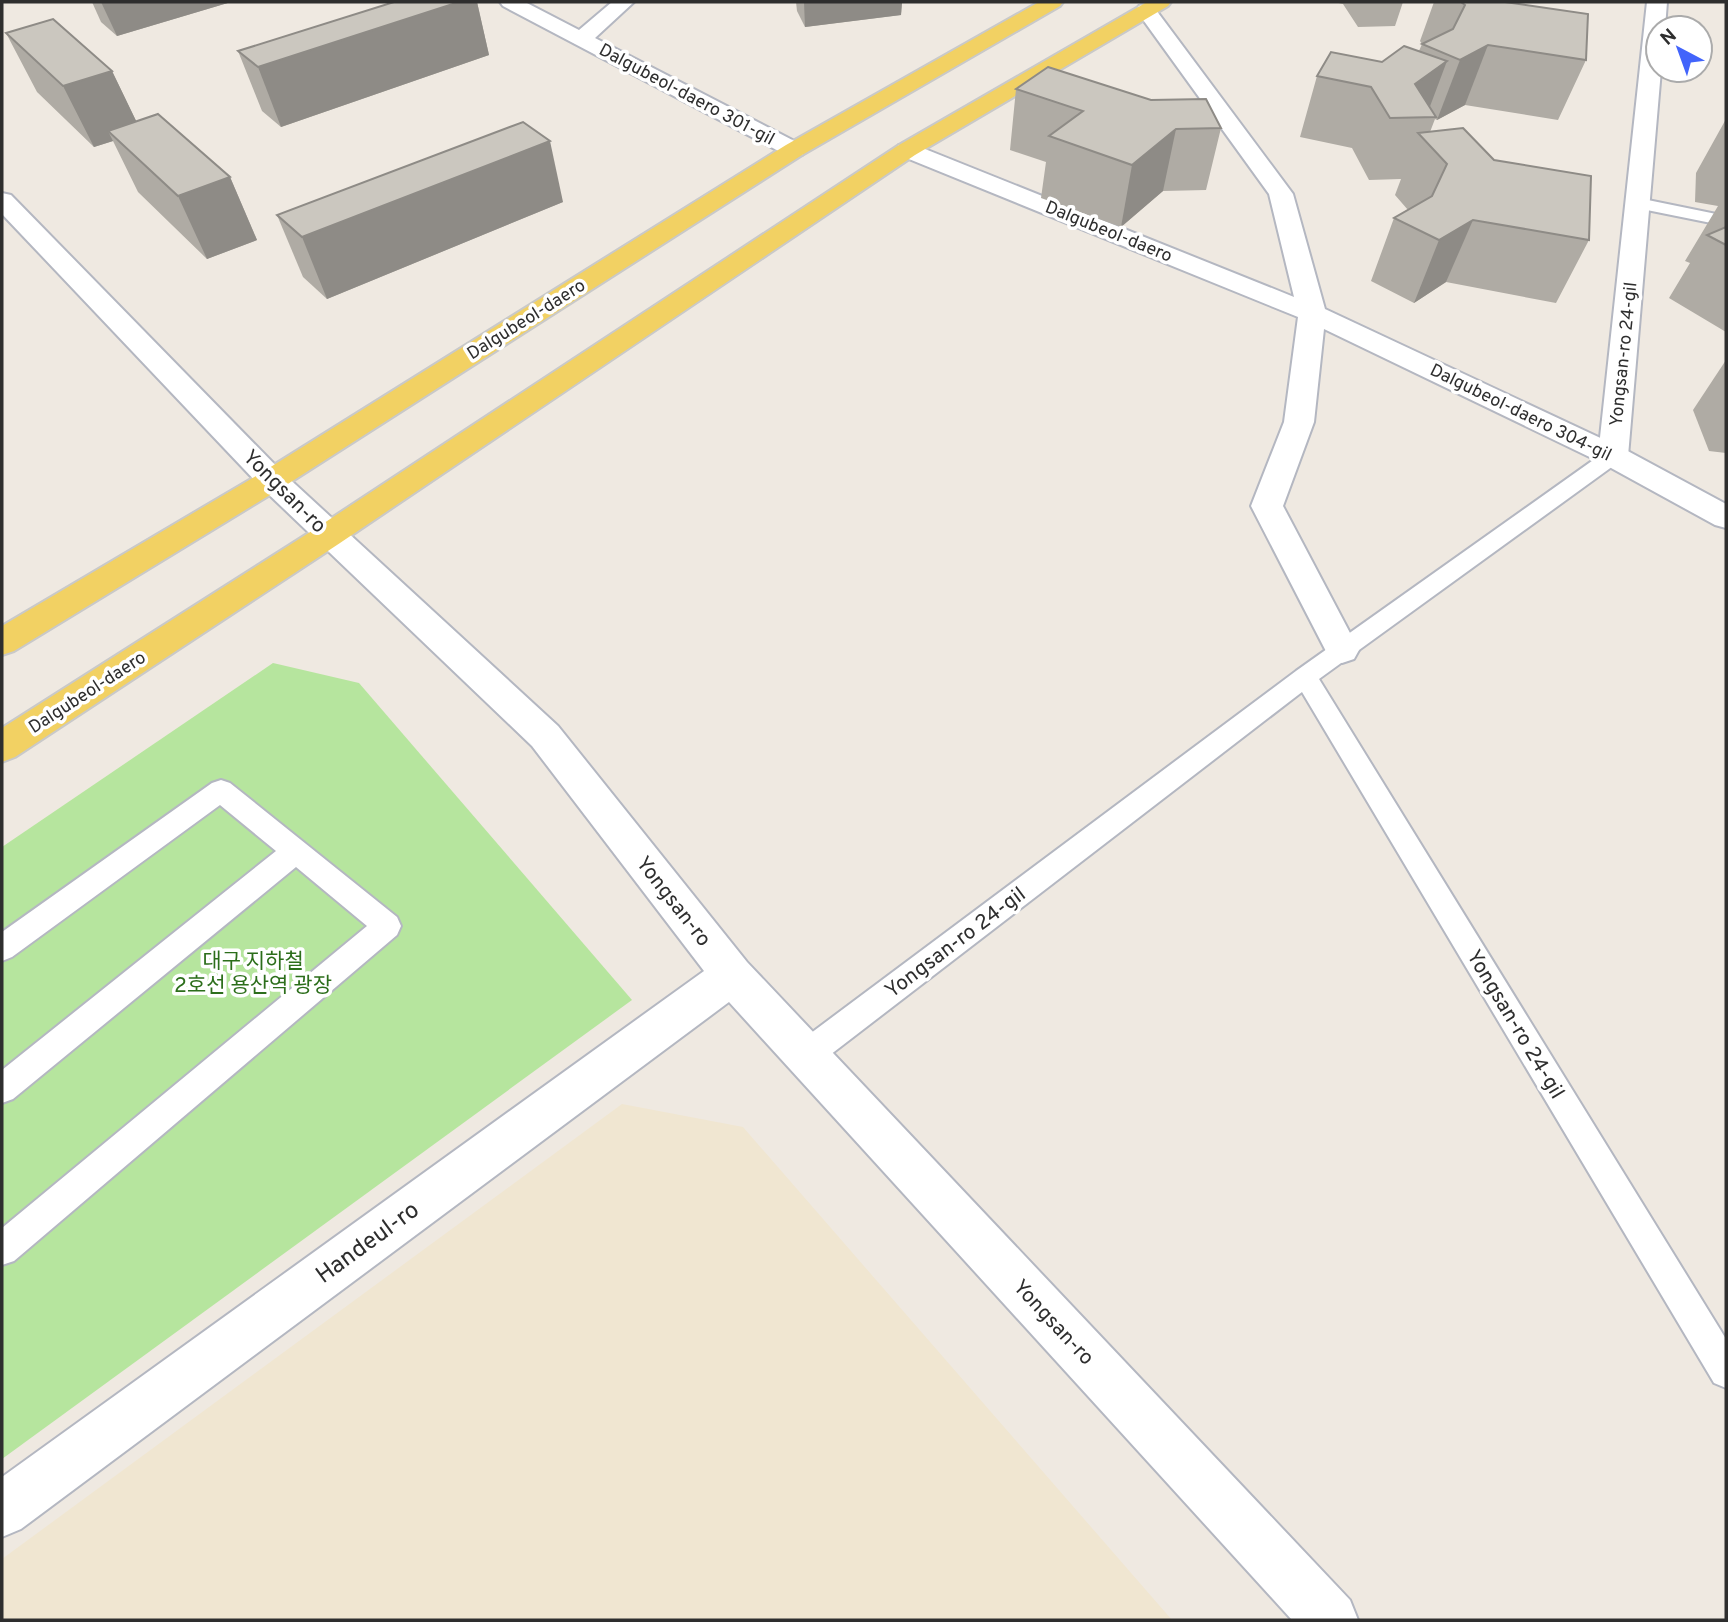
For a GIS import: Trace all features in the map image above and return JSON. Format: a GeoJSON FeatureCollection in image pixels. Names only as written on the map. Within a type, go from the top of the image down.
{"type":"FeatureCollection","features":[{"type":"Feature","properties":{"kind":"main road","name":"Dalgubeol-daero"},"geometry":{"type":"LineString","coordinates":[[2,642],[272,480],[794,150],[1053,2]]}},
{"type":"Feature","properties":{"kind":"main road","name":"Dalgubeol-daero"},"geometry":{"type":"LineString","coordinates":[[2,747],[329,535],[907,150],[1153,6]]}},
{"type":"Feature","properties":{"kind":"street","name":"Dalgubeol-daero 301-gil"},"geometry":{"type":"LineString","coordinates":[[510,2],[794,150]]}},
{"type":"Feature","properties":{"kind":"street","name":"Dalgubeol-daero 301-gil"},"geometry":{"type":"LineString","coordinates":[[581,39],[624,2]]}},
{"type":"Feature","properties":{"kind":"street","name":"Yongsan-ro 24-gil"},"geometry":{"type":"LineString","coordinates":[[1613,456],[1657,2]]}},
{"type":"Feature","properties":{"kind":"street"},"geometry":{"type":"LineString","coordinates":[[1153,6],[1281,194],[1312,313],[1299,422],[1267,506],[1342,650]]}},
{"type":"Feature","properties":{"kind":"street","name":"Dalgubeol-daero"},"geometry":{"type":"LineString","coordinates":[[907,150],[1312,313]]}},
{"type":"Feature","properties":{"kind":"street","name":"Yongsan-ro"},"geometry":{"type":"LineString","coordinates":[[2,200],[272,480],[545,736],[732,975],[1329,1620]]}},
{"type":"Feature","properties":{"kind":"street","name":"Dalgubeol-daero 304-gil"},"geometry":{"type":"LineString","coordinates":[[1312,313],[1613,456],[1726,517]]}},
{"type":"Feature","properties":{"kind":"street","name":"Handeul-ro"},"geometry":{"type":"LineString","coordinates":[[2,1510],[732,975]]}},
{"type":"Feature","properties":{"kind":"lane"},"geometry":{"type":"LineString","coordinates":[[1638,203],[1726,221]]}},
{"type":"Feature","properties":{"kind":"lane","name":"Yongsan-ro 24-gil"},"geometry":{"type":"LineString","coordinates":[[806,1055],[1342,650],[1613,456]]}},
{"type":"Feature","properties":{"kind":"lane","name":"Yongsan-ro 24-gil"},"geometry":{"type":"LineString","coordinates":[[1306,677],[1726,1371]]}},
{"type":"Feature","properties":{"kind":"lane"},"geometry":{"type":"LineString","coordinates":[[2,948],[221,790],[387,926],[2,1249]]}},
{"type":"Feature","properties":{"kind":"lane"},"geometry":{"type":"LineString","coordinates":[[2,1089],[296,851]]}},
{"type":"Feature","properties":{"kind":"shaded area"},"geometry":{"type":"Polygon","coordinates":[[[622,1104],[743,1127],[1172,1620],[2,1620],[2,1559],[622,1104]]]}},
{"type":"Feature","properties":{"kind":"green space","name":"대구 지하철 2호선 용산역 광장"},"geometry":{"type":"Polygon","coordinates":[[[273,663],[359,683],[632,1000],[2,1459],[2,847],[273,663]]]}},
{"type":"Feature","properties":{"kind":"building"},"geometry":{"type":"Polygon","coordinates":[[[394,2],[459,2],[258,67],[238,51],[394,2]]]}},
{"type":"Feature","properties":{"kind":"building"},"geometry":{"type":"Polygon","coordinates":[[[1461,2],[1505,2],[1588,14],[1586,60],[1488,45],[1460,60],[1422,44],[1453,29],[1465,5],[1461,2]]]}},
{"type":"Feature","properties":{"kind":"building"},"geometry":{"type":"Polygon","coordinates":[[[53,19],[112,71],[63,86],[6,33],[53,19]]]}},
{"type":"Feature","properties":{"kind":"building"},"geometry":{"type":"Polygon","coordinates":[[[1404,46],[1447,61],[1415,84],[1436,117],[1390,118],[1371,87],[1317,76],[1331,52],[1382,62],[1404,46]]]}},
{"type":"Feature","properties":{"kind":"building"},"geometry":{"type":"Polygon","coordinates":[[[1048,67],[1151,100],[1206,99],[1221,128],[1176,129],[1132,165],[1049,136],[1083,111],[1016,89],[1048,67]]]}},
{"type":"Feature","properties":{"kind":"building"},"geometry":{"type":"Polygon","coordinates":[[[158,114],[230,177],[178,196],[108,131],[158,114]]]}},
{"type":"Feature","properties":{"kind":"building"},"geometry":{"type":"Polygon","coordinates":[[[523,122],[550,141],[302,237],[277,215],[523,122]]]}},
{"type":"Feature","properties":{"kind":"building"},"geometry":{"type":"Polygon","coordinates":[[[1463,128],[1494,160],[1591,176],[1589,240],[1473,220],[1439,240],[1394,218],[1432,196],[1447,164],[1418,133],[1463,128]]]}},
{"type":"Feature","properties":{"kind":"building"},"geometry":{"type":"Polygon","coordinates":[[[1726,227],[1726,245],[1707,235],[1726,227]]]}}]}
